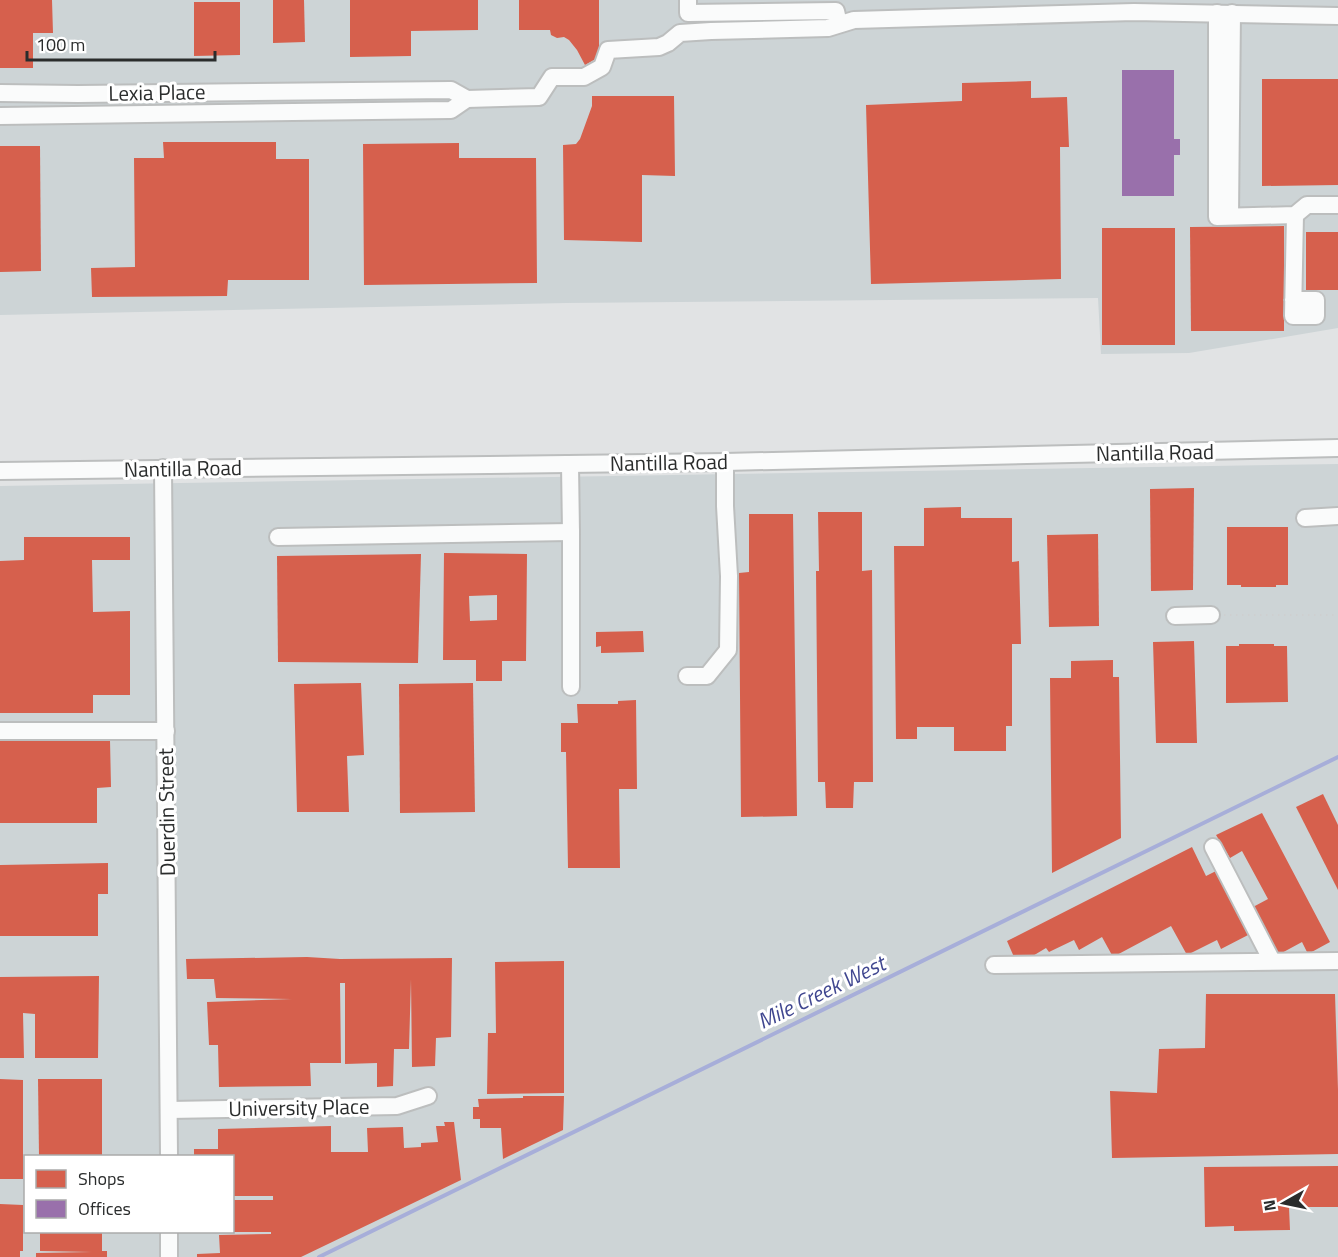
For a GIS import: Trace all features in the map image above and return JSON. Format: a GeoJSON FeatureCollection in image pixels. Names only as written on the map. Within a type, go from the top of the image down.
{"type":"FeatureCollection","features":[{"type":"Feature","properties":{"kind":"street"},"geometry":{"type":"LineString","coordinates":[[688,0],[688,13],[836,11],[839,24],[854,20],[1052,7],[1134,12],[1338,16]]}},
{"type":"Feature","properties":{"kind":"street"},"geometry":{"type":"LineString","coordinates":[[1224,13],[1230,216],[1294,215],[1307,205],[1338,205]]}},
{"type":"Feature","properties":{"kind":"street","name":"Lexia Place"},"geometry":{"type":"LineString","coordinates":[[0,93],[451,90],[467,99],[539,97],[552,77],[584,77],[602,67],[608,50],[658,47],[668,44],[680,33],[828,28],[839,24]]}},
{"type":"Feature","properties":{"kind":"street"},"geometry":{"type":"LineString","coordinates":[[330,91],[330,111]]}},
{"type":"Feature","properties":{"kind":"street","name":"Lexia Place"},"geometry":{"type":"LineString","coordinates":[[236,92],[237,112]]}},
{"type":"Feature","properties":{"kind":"street","name":"Lexia Place"},"geometry":{"type":"LineString","coordinates":[[78,94],[79,115]]}},
{"type":"Feature","properties":{"kind":"street","name":"Lexia Place"},"geometry":{"type":"LineString","coordinates":[[0,116],[451,110],[467,99]]}},
{"type":"Feature","properties":{"kind":"street"},"geometry":{"type":"LineString","coordinates":[[1293,300],[1294,215]]}},
{"type":"Feature","properties":{"kind":"street","name":"Nantilla Road"},"geometry":{"type":"LineString","coordinates":[[0,471],[570,465],[1338,448]]}},
{"type":"Feature","properties":{"kind":"street"},"geometry":{"type":"LineString","coordinates":[[687,676],[707,675],[728,650],[729,576],[725,462]]}},
{"type":"Feature","properties":{"kind":"street"},"geometry":{"type":"LineString","coordinates":[[570,465],[571,687]]}},
{"type":"Feature","properties":{"kind":"street","name":"Duerdin Street"},"geometry":{"type":"LineString","coordinates":[[163,468],[169,1155]]}},
{"type":"Feature","properties":{"kind":"street"},"geometry":{"type":"LineString","coordinates":[[1305,518],[1338,516]]}},
{"type":"Feature","properties":{"kind":"street"},"geometry":{"type":"LineString","coordinates":[[278,537],[571,532]]}},
{"type":"Feature","properties":{"kind":"street"},"geometry":{"type":"LineString","coordinates":[[1175,616],[1211,615]]}},
{"type":"Feature","properties":{"kind":"street"},"geometry":{"type":"LineString","coordinates":[[0,731],[166,730]]}},
{"type":"Feature","properties":{"kind":"street"},"geometry":{"type":"LineString","coordinates":[[1213,847],[1272,961]]}},
{"type":"Feature","properties":{"kind":"street"},"geometry":{"type":"LineString","coordinates":[[994,965],[1338,961]]}},
{"type":"Feature","properties":{"kind":"street","name":"University Place"},"geometry":{"type":"LineString","coordinates":[[169,1110],[397,1106],[428,1096]]}},
{"type":"Feature","properties":{"kind":"street"},"geometry":{"type":"LineString","coordinates":[[169,1233],[170,1257]]}},
{"type":"Feature","properties":{"kind":"path"},"geometry":{"type":"LineString","coordinates":[[1211,615],[1338,615]]}},
{"type":"Feature","properties":{"kind":"shaded area"},"geometry":{"type":"Polygon","coordinates":[[[0,0],[1338,0],[1338,328],[1189,353],[1101,354],[1098,298],[566,303],[0,315],[0,0]]]}},
{"type":"Feature","properties":{"kind":"shaded area"},"geometry":{"type":"Polygon","coordinates":[[[1338,464],[1338,1257],[0,1257],[0,486],[1338,464]]]}},
{"type":"Feature","properties":{"kind":"building: Shops"},"geometry":{"type":"Polygon","coordinates":[[[0,0],[52,0],[53,33],[33,33],[33,68],[0,68],[0,0]]]}},
{"type":"Feature","properties":{"kind":"building: Shops"},"geometry":{"type":"Polygon","coordinates":[[[273,0],[304,0],[305,42],[273,43],[273,0]]]}},
{"type":"Feature","properties":{"kind":"building: Shops"},"geometry":{"type":"Polygon","coordinates":[[[350,0],[478,0],[478,30],[411,31],[411,56],[350,57],[350,0]]]}},
{"type":"Feature","properties":{"kind":"building: Shops"},"geometry":{"type":"Polygon","coordinates":[[[519,0],[599,0],[599,57],[585,65],[577,50],[564,37],[557,38],[551,35],[550,30],[519,30],[519,0]]]}},
{"type":"Feature","properties":{"kind":"building: Shops"},"geometry":{"type":"Polygon","coordinates":[[[194,2],[240,2],[240,55],[194,56],[194,2]]]}},
{"type":"Feature","properties":{"kind":"building: Shops"},"geometry":{"type":"Polygon","coordinates":[[[1262,79],[1338,79],[1338,185],[1262,186],[1262,79]]]}},
{"type":"Feature","properties":{"kind":"building: Shops"},"geometry":{"type":"Polygon","coordinates":[[[1031,81],[1031,98],[1067,97],[1069,147],[1060,147],[1061,279],[871,284],[866,105],[962,101],[962,83],[1031,81]]]}},
{"type":"Feature","properties":{"kind":"building: Shops"},"geometry":{"type":"Polygon","coordinates":[[[592,96],[674,96],[675,176],[642,175],[642,242],[564,240],[563,145],[576,144],[580,139],[592,106],[592,96]]]}},
{"type":"Feature","properties":{"kind":"building: Shops"},"geometry":{"type":"Polygon","coordinates":[[[163,142],[276,142],[276,159],[309,159],[309,280],[228,280],[227,296],[92,297],[91,268],[135,267],[134,158],[164,158],[163,142]]]}},
{"type":"Feature","properties":{"kind":"building: Shops"},"geometry":{"type":"Polygon","coordinates":[[[459,143],[459,158],[536,158],[537,283],[364,285],[363,144],[459,143]]]}},
{"type":"Feature","properties":{"kind":"building: Shops"},"geometry":{"type":"Polygon","coordinates":[[[0,146],[40,146],[41,271],[0,272],[0,146]]]}},
{"type":"Feature","properties":{"kind":"building: Shops"},"geometry":{"type":"Polygon","coordinates":[[[1284,226],[1284,331],[1191,331],[1190,227],[1284,226]]]}},
{"type":"Feature","properties":{"kind":"building: Shops"},"geometry":{"type":"Polygon","coordinates":[[[1102,228],[1175,228],[1175,345],[1102,345],[1102,228]]]}},
{"type":"Feature","properties":{"kind":"building: Shops"},"geometry":{"type":"Polygon","coordinates":[[[1306,232],[1338,232],[1338,290],[1306,290],[1306,232]]]}},
{"type":"Feature","properties":{"kind":"building: Shops"},"geometry":{"type":"Polygon","coordinates":[[[1194,488],[1193,590],[1151,591],[1150,489],[1194,488]]]}},
{"type":"Feature","properties":{"kind":"building: Shops"},"geometry":{"type":"Polygon","coordinates":[[[961,507],[961,518],[1012,518],[1012,562],[1019,561],[1021,644],[1012,644],[1012,726],[1006,726],[1006,751],[954,751],[954,727],[917,727],[917,739],[896,739],[894,546],[924,546],[924,508],[961,507]]]}},
{"type":"Feature","properties":{"kind":"building: Shops"},"geometry":{"type":"Polygon","coordinates":[[[818,512],[862,512],[862,571],[872,570],[873,782],[854,782],[853,808],[826,808],[825,782],[818,782],[816,571],[819,571],[818,512]]]}},
{"type":"Feature","properties":{"kind":"building: Shops"},"geometry":{"type":"Polygon","coordinates":[[[749,514],[793,514],[797,816],[741,817],[739,573],[749,572],[749,514]]]}},
{"type":"Feature","properties":{"kind":"building: Shops"},"geometry":{"type":"Polygon","coordinates":[[[1227,527],[1288,527],[1288,585],[1241,587],[1241,585],[1227,585],[1227,527]]]}},
{"type":"Feature","properties":{"kind":"building: Shops"},"geometry":{"type":"Polygon","coordinates":[[[1098,534],[1099,626],[1049,627],[1047,535],[1098,534]]]}},
{"type":"Feature","properties":{"kind":"building: Shops"},"geometry":{"type":"Polygon","coordinates":[[[24,537],[130,537],[130,560],[92,560],[93,612],[130,611],[130,695],[93,695],[93,713],[0,713],[0,561],[24,560],[24,537]]]}},
{"type":"Feature","properties":{"kind":"building: Shops"},"geometry":{"type":"Polygon","coordinates":[[[444,553],[527,554],[526,661],[502,661],[502,681],[476,681],[476,660],[443,660],[444,553]],[[497,595],[469,596],[470,621],[497,620],[497,595]]]}},
{"type":"Feature","properties":{"kind":"building: Shops"},"geometry":{"type":"Polygon","coordinates":[[[421,554],[418,663],[278,662],[277,556],[421,554]]]}},
{"type":"Feature","properties":{"kind":"building: Shops"},"geometry":{"type":"Polygon","coordinates":[[[643,631],[644,652],[601,653],[601,646],[596,647],[596,632],[643,631]]]}},
{"type":"Feature","properties":{"kind":"building: Shops"},"geometry":{"type":"Polygon","coordinates":[[[1194,641],[1197,743],[1156,743],[1153,642],[1194,641]]]}},
{"type":"Feature","properties":{"kind":"building: Shops"},"geometry":{"type":"Polygon","coordinates":[[[1239,644],[1287,646],[1288,702],[1226,703],[1226,646],[1239,646],[1239,644]]]}},
{"type":"Feature","properties":{"kind":"building: Shops"},"geometry":{"type":"Polygon","coordinates":[[[1113,660],[1113,677],[1119,677],[1121,838],[1052,873],[1050,678],[1071,678],[1071,661],[1113,660]]]}},
{"type":"Feature","properties":{"kind":"building: Shops"},"geometry":{"type":"Polygon","coordinates":[[[361,683],[364,755],[347,756],[349,812],[297,812],[294,684],[361,683]]]}},
{"type":"Feature","properties":{"kind":"building: Shops"},"geometry":{"type":"Polygon","coordinates":[[[473,683],[475,812],[400,813],[399,684],[473,683]]]}},
{"type":"Feature","properties":{"kind":"building: Shops"},"geometry":{"type":"Polygon","coordinates":[[[636,700],[637,789],[619,789],[620,868],[568,868],[566,752],[561,752],[561,723],[578,723],[577,704],[618,704],[618,701],[636,700]]]}},
{"type":"Feature","properties":{"kind":"building: Shops"},"geometry":{"type":"Polygon","coordinates":[[[110,740],[111,787],[97,788],[97,823],[0,823],[0,741],[110,740]]]}},
{"type":"Feature","properties":{"kind":"building: Shops"},"geometry":{"type":"Polygon","coordinates":[[[1323,794],[1338,825],[1338,890],[1296,807],[1323,794]]]}},
{"type":"Feature","properties":{"kind":"building: Shops"},"geometry":{"type":"Polygon","coordinates":[[[1262,813],[1330,942],[1308,954],[1302,942],[1278,955],[1253,907],[1268,899],[1242,851],[1230,858],[1216,835],[1262,813]]]}},
{"type":"Feature","properties":{"kind":"building: Shops"},"geometry":{"type":"Polygon","coordinates":[[[1192,847],[1206,876],[1216,871],[1250,934],[1221,949],[1217,940],[1187,955],[1171,926],[1113,957],[1102,937],[1079,950],[1074,940],[1049,952],[1046,948],[1031,957],[1014,957],[1007,941],[1192,847]]]}},
{"type":"Feature","properties":{"kind":"building: Shops"},"geometry":{"type":"Polygon","coordinates":[[[108,863],[108,894],[98,894],[98,936],[0,936],[0,865],[108,863]]]}},
{"type":"Feature","properties":{"kind":"building: Shops"},"geometry":{"type":"Polygon","coordinates":[[[452,958],[451,1037],[436,1038],[435,1066],[412,1067],[411,979],[409,1049],[394,1049],[393,1086],[377,1087],[377,1063],[345,1064],[345,983],[340,983],[341,1063],[310,1063],[311,1086],[219,1087],[218,1045],[209,1045],[207,1002],[292,999],[216,998],[214,979],[187,979],[186,959],[452,958]]]}},
{"type":"Feature","properties":{"kind":"building: Shops"},"geometry":{"type":"Polygon","coordinates":[[[564,961],[564,1093],[487,1094],[488,1033],[496,1033],[495,962],[564,961]]]}},
{"type":"Feature","properties":{"kind":"building: Shops"},"geometry":{"type":"Polygon","coordinates":[[[99,976],[98,1058],[35,1058],[35,1014],[23,1013],[24,1058],[0,1058],[0,977],[99,976]]]}},
{"type":"Feature","properties":{"kind":"building: Shops"},"geometry":{"type":"Polygon","coordinates":[[[1206,994],[1335,994],[1338,1154],[1112,1158],[1110,1091],[1157,1093],[1159,1049],[1205,1048],[1206,994]]]}},
{"type":"Feature","properties":{"kind":"building: Shops"},"geometry":{"type":"Polygon","coordinates":[[[0,1079],[23,1080],[23,1179],[0,1179],[0,1079]]]}},
{"type":"Feature","properties":{"kind":"building: Shops"},"geometry":{"type":"Polygon","coordinates":[[[38,1079],[102,1079],[102,1155],[39,1155],[38,1079]]]}},
{"type":"Feature","properties":{"kind":"building: Shops"},"geometry":{"type":"Polygon","coordinates":[[[523,1096],[564,1096],[563,1130],[503,1159],[501,1128],[480,1128],[480,1119],[473,1119],[473,1107],[479,1107],[478,1099],[523,1098],[523,1096]]]}},
{"type":"Feature","properties":{"kind":"building: Shops"},"geometry":{"type":"Polygon","coordinates":[[[444,1122],[454,1122],[461,1180],[301,1257],[197,1257],[197,1254],[220,1253],[219,1235],[271,1234],[271,1232],[234,1232],[234,1200],[273,1200],[273,1196],[234,1196],[234,1155],[194,1155],[194,1149],[218,1149],[218,1129],[331,1126],[331,1152],[368,1152],[367,1128],[403,1127],[404,1148],[421,1147],[421,1143],[438,1142],[436,1126],[445,1126],[444,1122]]]}},
{"type":"Feature","properties":{"kind":"building: Shops"},"geometry":{"type":"Polygon","coordinates":[[[1338,1166],[1338,1207],[1289,1207],[1290,1230],[1234,1231],[1234,1226],[1205,1227],[1204,1167],[1338,1166]]]}},
{"type":"Feature","properties":{"kind":"building: Shops"},"geometry":{"type":"Polygon","coordinates":[[[0,1204],[23,1205],[23,1251],[20,1251],[20,1257],[0,1257],[0,1204]]]}},
{"type":"Feature","properties":{"kind":"building: Shops"},"geometry":{"type":"Polygon","coordinates":[[[40,1233],[102,1233],[102,1251],[107,1251],[107,1257],[36,1257],[36,1253],[92,1252],[40,1251],[40,1233]]]}},
{"type":"Feature","properties":{"kind":"building: Offices"},"geometry":{"type":"Polygon","coordinates":[[[1122,70],[1174,70],[1174,139],[1180,139],[1180,155],[1174,155],[1174,196],[1122,196],[1122,70]]]}},
{"type":"Feature","properties":{"kind":"waterway","name":"Mile Creek West"},"geometry":{"type":"LineString","coordinates":[[319,1257],[1338,757]]}}]}
